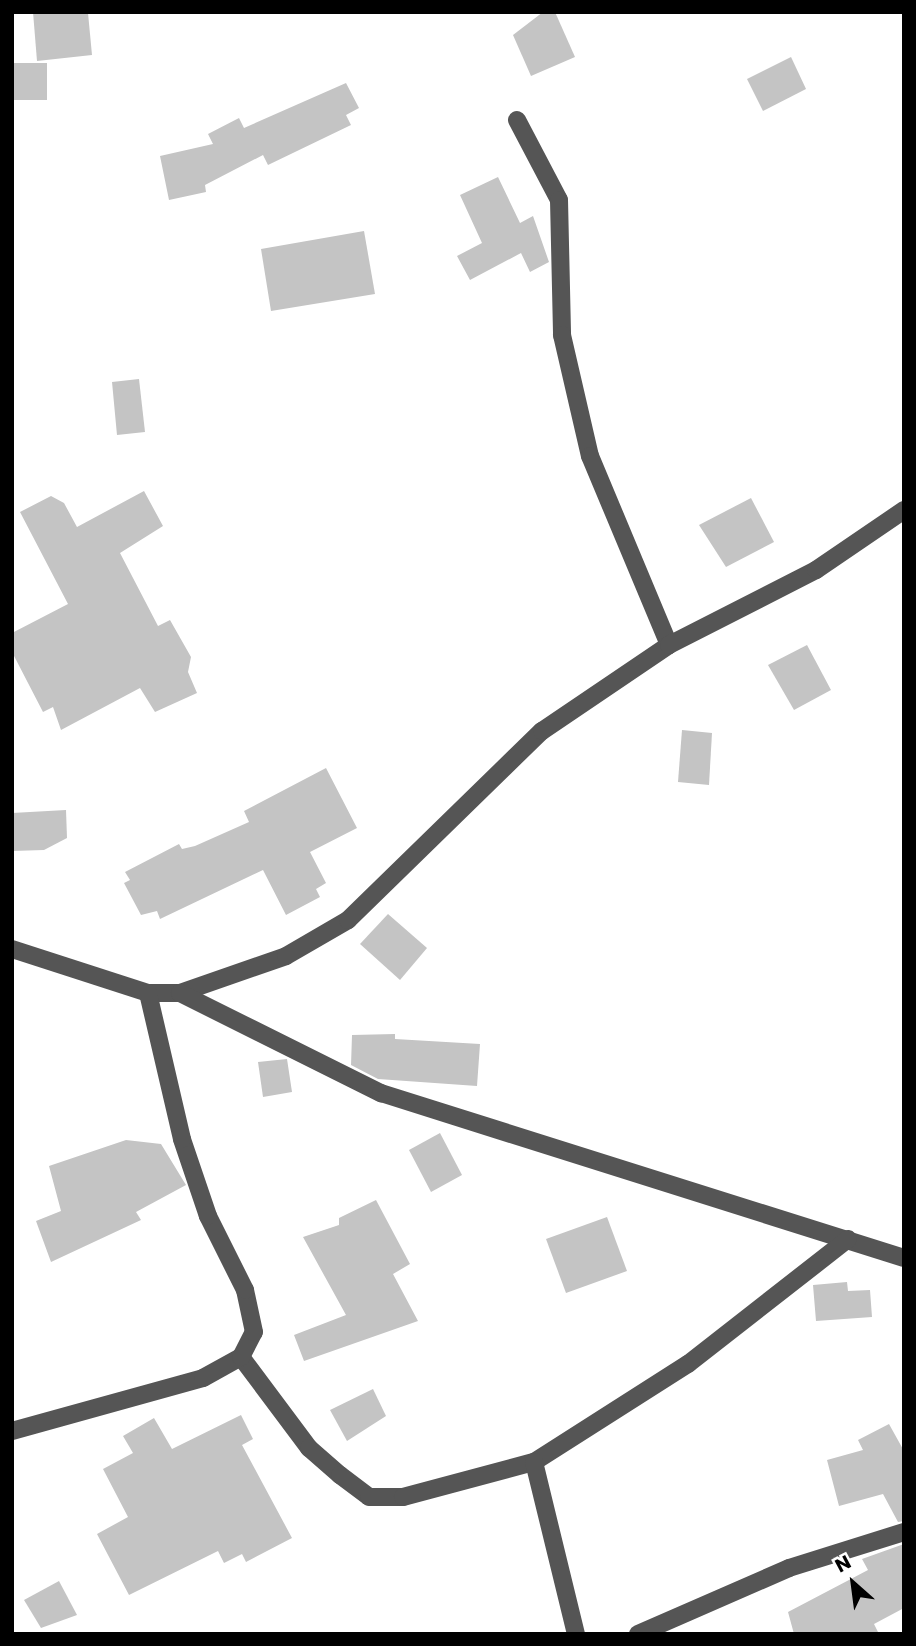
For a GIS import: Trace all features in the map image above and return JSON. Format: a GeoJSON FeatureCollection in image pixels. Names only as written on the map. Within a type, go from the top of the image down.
{"type":"FeatureCollection","features":[{"type":"Feature","properties":{"kind":"street"},"geometry":{"type":"LineString","coordinates":[[517,120],[559,200],[562,335],[590,456],[669,645]]}},
{"type":"Feature","properties":{"kind":"street"},"geometry":{"type":"LineString","coordinates":[[12,949],[148,993],[180,993],[286,956],[348,920],[542,731],[669,645],[816,570],[904,510]]}},
{"type":"Feature","properties":{"kind":"street"},"geometry":{"type":"LineString","coordinates":[[12,1431],[202,1378],[241,1357],[254,1332],[245,1290],[208,1216],[182,1139],[148,993]]}},
{"type":"Feature","properties":{"kind":"street"},"geometry":{"type":"LineString","coordinates":[[180,993],[382,1093],[904,1258]]}},
{"type":"Feature","properties":{"kind":"street"},"geometry":{"type":"LineString","coordinates":[[241,1357],[309,1448],[369,1497],[403,1497],[534,1462],[688,1364],[848,1239]]}},
{"type":"Feature","properties":{"kind":"street"},"geometry":{"type":"LineString","coordinates":[[534,1462],[576,1634]]}},
{"type":"Feature","properties":{"kind":"street"},"geometry":{"type":"LineString","coordinates":[[638,1634],[789,1568],[904,1532]]}},
{"type":"Feature","properties":{"kind":"building"},"geometry":{"type":"Polygon","coordinates":[[[33,12],[88,13],[92,55],[37,61],[33,12]]]}},
{"type":"Feature","properties":{"kind":"building"},"geometry":{"type":"Polygon","coordinates":[[[543,12],[555,12],[575,57],[531,76],[513,35],[543,12]]]}},
{"type":"Feature","properties":{"kind":"building"},"geometry":{"type":"Polygon","coordinates":[[[791,57],[806,89],[763,111],[747,79],[791,57]]]}},
{"type":"Feature","properties":{"kind":"building"},"geometry":{"type":"Polygon","coordinates":[[[12,63],[47,63],[47,100],[12,100],[12,63]]]}},
{"type":"Feature","properties":{"kind":"building"},"geometry":{"type":"Polygon","coordinates":[[[346,83],[359,108],[346,115],[351,125],[268,165],[263,155],[205,185],[206,192],[169,200],[160,156],[213,144],[208,134],[239,118],[244,128],[346,83]]]}},
{"type":"Feature","properties":{"kind":"building"},"geometry":{"type":"Polygon","coordinates":[[[498,177],[520,223],[533,216],[549,262],[530,272],[521,253],[470,280],[457,256],[482,243],[460,195],[498,177]]]}},
{"type":"Feature","properties":{"kind":"building"},"geometry":{"type":"Polygon","coordinates":[[[364,231],[375,294],[271,311],[261,249],[364,231]]]}},
{"type":"Feature","properties":{"kind":"building"},"geometry":{"type":"Polygon","coordinates":[[[139,379],[145,432],[117,435],[112,382],[139,379]]]}},
{"type":"Feature","properties":{"kind":"building"},"geometry":{"type":"Polygon","coordinates":[[[144,491],[163,526],[120,553],[158,626],[170,620],[191,657],[188,672],[197,693],[155,712],[140,688],[61,730],[53,707],[43,712],[12,652],[12,633],[68,604],[20,512],[51,496],[64,503],[77,527],[144,491]]]}},
{"type":"Feature","properties":{"kind":"building"},"geometry":{"type":"Polygon","coordinates":[[[751,498],[774,542],[726,567],[699,525],[751,498]]]}},
{"type":"Feature","properties":{"kind":"building"},"geometry":{"type":"Polygon","coordinates":[[[807,645],[831,690],[794,710],[768,665],[807,645]]]}},
{"type":"Feature","properties":{"kind":"building"},"geometry":{"type":"Polygon","coordinates":[[[682,730],[712,733],[709,785],[678,782],[682,730]]]}},
{"type":"Feature","properties":{"kind":"building"},"geometry":{"type":"Polygon","coordinates":[[[326,768],[357,828],[310,852],[326,883],[316,889],[320,897],[286,915],[263,870],[160,919],[157,911],[141,915],[124,883],[130,880],[125,872],[179,844],[182,849],[195,846],[249,822],[244,811],[326,768]]]}},
{"type":"Feature","properties":{"kind":"building"},"geometry":{"type":"Polygon","coordinates":[[[66,810],[67,838],[44,850],[12,851],[12,813],[66,810]]]}},
{"type":"Feature","properties":{"kind":"building"},"geometry":{"type":"Polygon","coordinates":[[[388,914],[427,948],[400,980],[360,944],[388,914]]]}},
{"type":"Feature","properties":{"kind":"building"},"geometry":{"type":"Polygon","coordinates":[[[395,1034],[395,1039],[480,1044],[477,1086],[378,1079],[351,1065],[352,1035],[395,1034]]]}},
{"type":"Feature","properties":{"kind":"building"},"geometry":{"type":"Polygon","coordinates":[[[287,1059],[292,1092],[263,1097],[258,1062],[287,1059]]]}},
{"type":"Feature","properties":{"kind":"building"},"geometry":{"type":"Polygon","coordinates":[[[440,1133],[462,1175],[431,1192],[409,1150],[440,1133]]]}},
{"type":"Feature","properties":{"kind":"building"},"geometry":{"type":"Polygon","coordinates":[[[126,1140],[161,1144],[186,1185],[136,1212],[141,1220],[51,1262],[36,1221],[61,1211],[49,1166],[126,1140]]]}},
{"type":"Feature","properties":{"kind":"building"},"geometry":{"type":"Polygon","coordinates":[[[376,1200],[410,1264],[393,1274],[418,1321],[304,1361],[294,1335],[346,1315],[303,1237],[339,1225],[339,1218],[376,1200]]]}},
{"type":"Feature","properties":{"kind":"building"},"geometry":{"type":"Polygon","coordinates":[[[607,1217],[627,1271],[566,1293],[546,1239],[607,1217]]]}},
{"type":"Feature","properties":{"kind":"building"},"geometry":{"type":"Polygon","coordinates":[[[847,1282],[848,1291],[870,1290],[872,1317],[816,1321],[813,1285],[847,1282]]]}},
{"type":"Feature","properties":{"kind":"building"},"geometry":{"type":"Polygon","coordinates":[[[373,1389],[386,1416],[347,1441],[330,1410],[373,1389]]]}},
{"type":"Feature","properties":{"kind":"building"},"geometry":{"type":"Polygon","coordinates":[[[241,1415],[253,1439],[242,1445],[292,1538],[246,1562],[242,1554],[224,1563],[218,1551],[129,1595],[97,1534],[128,1517],[103,1469],[133,1453],[123,1436],[154,1418],[172,1449],[241,1415]]]}},
{"type":"Feature","properties":{"kind":"building"},"geometry":{"type":"Polygon","coordinates":[[[889,1424],[904,1451],[904,1521],[898,1522],[883,1494],[839,1506],[827,1460],[863,1450],[858,1440],[889,1424]]]}},
{"type":"Feature","properties":{"kind":"building"},"geometry":{"type":"Polygon","coordinates":[[[904,1544],[904,1608],[874,1624],[879,1634],[794,1634],[788,1612],[868,1570],[862,1559],[904,1544]]]}},
{"type":"Feature","properties":{"kind":"building"},"geometry":{"type":"Polygon","coordinates":[[[59,1581],[77,1615],[41,1628],[24,1600],[59,1581]]]}}]}
